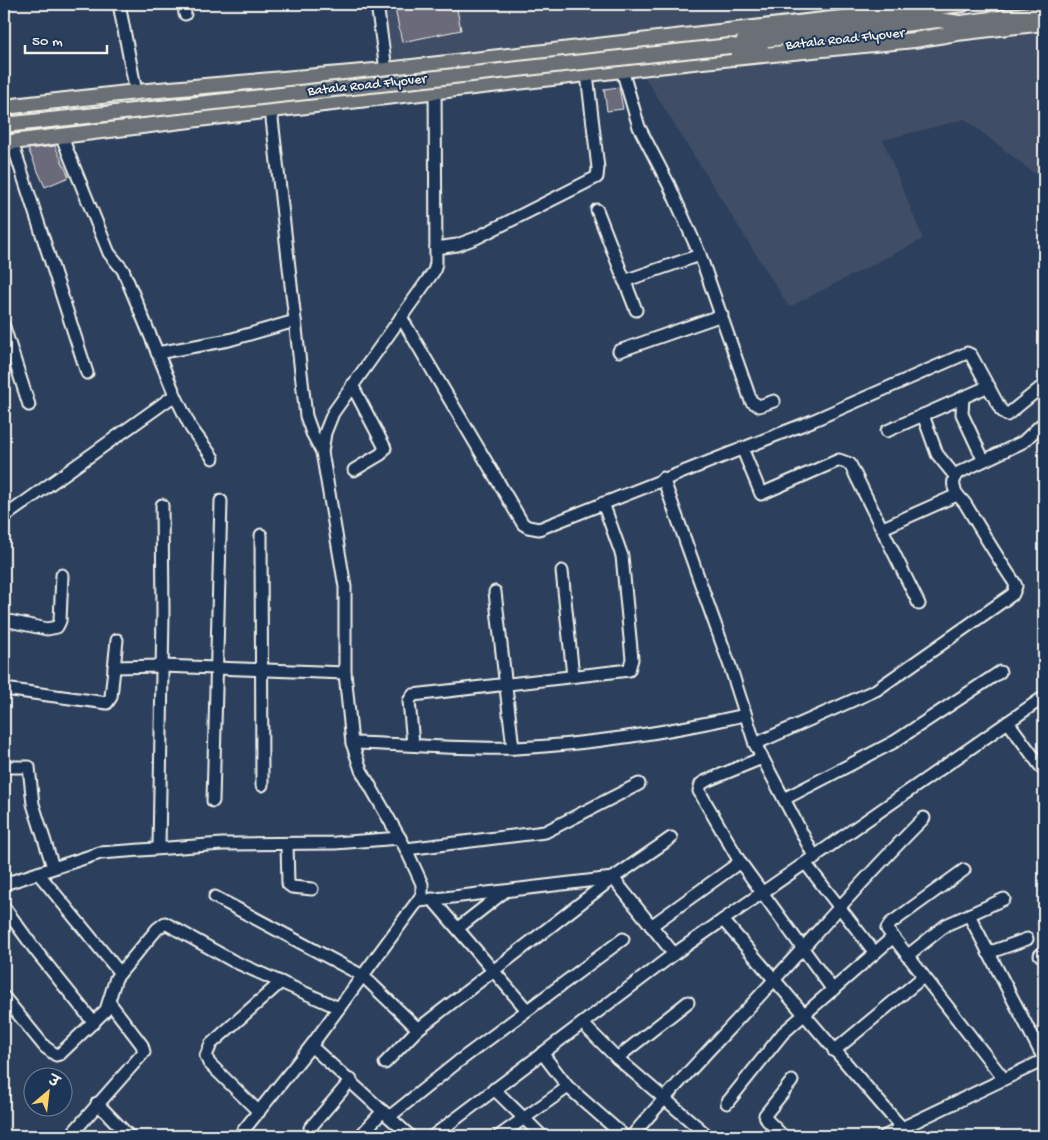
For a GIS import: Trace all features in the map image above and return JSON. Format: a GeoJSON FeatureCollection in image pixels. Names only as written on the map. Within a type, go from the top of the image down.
{"type":"FeatureCollection","features":[{"type":"Feature","properties":{"kind":"main road"},"geometry":{"type":"LineString","coordinates":[[4,107],[136,92],[386,70],[961,4]]}},
{"type":"Feature","properties":{"kind":"main road","name":"Batala Road Flyover"},"geometry":{"type":"LineString","coordinates":[[4,125],[730,46],[750,40],[939,20],[958,23],[1044,12]]}},
{"type":"Feature","properties":{"kind":"main road"},"geometry":{"type":"LineString","coordinates":[[8,143],[271,110],[622,70],[904,42],[957,33],[1044,23]]}},
{"type":"Feature","properties":{"kind":"street"},"geometry":{"type":"LineString","coordinates":[[119,4],[136,92]]}},
{"type":"Feature","properties":{"kind":"street"},"geometry":{"type":"LineString","coordinates":[[377,4],[386,70]]}},
{"type":"Feature","properties":{"kind":"street"},"geometry":{"type":"LineString","coordinates":[[322,452],[328,423],[352,386],[431,277],[436,263],[436,92],[433,64]]}},
{"type":"Feature","properties":{"kind":"street"},"geometry":{"type":"LineString","coordinates":[[622,70],[639,127],[669,185],[700,254],[753,403],[759,406],[774,401]]}},
{"type":"Feature","properties":{"kind":"street"},"geometry":{"type":"LineString","coordinates":[[436,248],[476,238],[597,177],[598,168],[587,74]]}},
{"type":"Feature","properties":{"kind":"street"},"geometry":{"type":"LineString","coordinates":[[239,1136],[311,1046],[422,895],[422,884],[406,849],[361,770],[352,742],[345,673],[346,587],[322,452],[308,424],[271,110]]}},
{"type":"Feature","properties":{"kind":"street"},"geometry":{"type":"LineString","coordinates":[[61,135],[108,253],[123,270],[157,353],[191,428],[213,458]]}},
{"type":"Feature","properties":{"kind":"street"},"geometry":{"type":"LineString","coordinates":[[8,143],[87,373]]}},
{"type":"Feature","properties":{"kind":"street"},"geometry":{"type":"LineString","coordinates":[[597,210],[636,310]]}},
{"type":"Feature","properties":{"kind":"street"},"geometry":{"type":"LineString","coordinates":[[624,282],[700,254]]}},
{"type":"Feature","properties":{"kind":"street"},"geometry":{"type":"LineString","coordinates":[[619,351],[722,315]]}},
{"type":"Feature","properties":{"kind":"street"},"geometry":{"type":"LineString","coordinates":[[401,317],[523,524],[539,529],[663,478],[812,421],[967,354],[972,354],[1002,410],[1007,415],[1012,413],[1044,385]]}},
{"type":"Feature","properties":{"kind":"street"},"geometry":{"type":"LineString","coordinates":[[157,353],[229,340],[295,321]]}},
{"type":"Feature","properties":{"kind":"street"},"geometry":{"type":"LineString","coordinates":[[4,327],[29,405]]}},
{"type":"Feature","properties":{"kind":"street"},"geometry":{"type":"LineString","coordinates":[[352,386],[385,448],[381,454],[354,470]]}},
{"type":"Feature","properties":{"kind":"street"},"geometry":{"type":"LineString","coordinates":[[886,431],[989,386]]}},
{"type":"Feature","properties":{"kind":"street"},"geometry":{"type":"LineString","coordinates":[[4,517],[175,394]]}},
{"type":"Feature","properties":{"kind":"street"},"geometry":{"type":"LineString","coordinates":[[963,397],[962,414],[983,459]]}},
{"type":"Feature","properties":{"kind":"street"},"geometry":{"type":"LineString","coordinates":[[923,415],[937,454],[945,467],[955,476]]}},
{"type":"Feature","properties":{"kind":"street"},"geometry":{"type":"LineString","coordinates":[[955,476],[983,459],[1023,442],[1044,422]]}},
{"type":"Feature","properties":{"kind":"street"},"geometry":{"type":"LineString","coordinates":[[742,448],[761,494],[839,460],[847,461],[883,528],[920,604]]}},
{"type":"Feature","properties":{"kind":"street"},"geometry":{"type":"LineString","coordinates":[[755,744],[876,690],[1013,594],[1016,586],[1014,582],[980,532],[964,502],[957,495],[954,483],[955,476]]}},
{"type":"Feature","properties":{"kind":"street"},"geometry":{"type":"LineString","coordinates":[[663,478],[730,666],[755,744],[784,799],[811,861],[840,908],[875,953]]}},
{"type":"Feature","properties":{"kind":"street"},"geometry":{"type":"LineString","coordinates":[[883,528],[957,495]]}},
{"type":"Feature","properties":{"kind":"street"},"geometry":{"type":"LineString","coordinates":[[213,801],[221,501]]}},
{"type":"Feature","properties":{"kind":"street"},"geometry":{"type":"LineString","coordinates":[[412,744],[410,697],[506,683],[625,672],[629,670],[632,663],[622,556],[603,503]]}},
{"type":"Feature","properties":{"kind":"street"},"geometry":{"type":"LineString","coordinates":[[159,848],[162,505]]}},
{"type":"Feature","properties":{"kind":"street"},"geometry":{"type":"LineString","coordinates":[[261,535],[262,786]]}},
{"type":"Feature","properties":{"kind":"street"},"geometry":{"type":"LineString","coordinates":[[562,571],[573,676]]}},
{"type":"Feature","properties":{"kind":"street"},"geometry":{"type":"LineString","coordinates":[[4,620],[48,629],[57,627],[60,621],[62,576]]}},
{"type":"Feature","properties":{"kind":"street"},"geometry":{"type":"LineString","coordinates":[[495,592],[513,748]]}},
{"type":"Feature","properties":{"kind":"street"},"geometry":{"type":"LineString","coordinates":[[4,689],[107,703],[111,696],[117,640]]}},
{"type":"Feature","properties":{"kind":"street"},"geometry":{"type":"LineString","coordinates":[[114,668],[162,666],[345,673]]}},
{"type":"Feature","properties":{"kind":"street"},"geometry":{"type":"LineString","coordinates":[[784,799],[894,742],[1000,672]]}},
{"type":"Feature","properties":{"kind":"street"},"geometry":{"type":"LineString","coordinates":[[433,1136],[542,1053],[584,1024],[674,954],[811,861],[1044,697]]}},
{"type":"Feature","properties":{"kind":"street"},"geometry":{"type":"LineString","coordinates":[[352,742],[513,748],[618,739],[745,716]]}},
{"type":"Feature","properties":{"kind":"street"},"geometry":{"type":"LineString","coordinates":[[1008,722],[1044,771]]}},
{"type":"Feature","properties":{"kind":"street"},"geometry":{"type":"LineString","coordinates":[[762,758],[706,782],[700,787],[701,795],[740,862],[833,990]]}},
{"type":"Feature","properties":{"kind":"street"},"geometry":{"type":"LineString","coordinates":[[4,767],[25,766],[30,770],[34,804],[53,867]]}},
{"type":"Feature","properties":{"kind":"street"},"geometry":{"type":"LineString","coordinates":[[406,849],[545,832],[639,784]]}},
{"type":"Feature","properties":{"kind":"street"},"geometry":{"type":"LineString","coordinates":[[632,1136],[664,1098],[840,908],[879,862],[924,818]]}},
{"type":"Feature","properties":{"kind":"street"},"geometry":{"type":"LineString","coordinates":[[4,884],[100,852],[222,844],[335,843],[400,838]]}},
{"type":"Feature","properties":{"kind":"street"},"geometry":{"type":"LineString","coordinates":[[385,1063],[418,1029],[613,878],[671,838]]}},
{"type":"Feature","properties":{"kind":"street"},"geometry":{"type":"LineString","coordinates":[[287,844],[288,884],[292,887],[312,889]]}},
{"type":"Feature","properties":{"kind":"street"},"geometry":{"type":"LineString","coordinates":[[652,926],[740,862]]}},
{"type":"Feature","properties":{"kind":"street"},"geometry":{"type":"LineString","coordinates":[[964,870],[891,923],[887,929],[892,938],[1003,1078]]}},
{"type":"Feature","properties":{"kind":"street"},"geometry":{"type":"LineString","coordinates":[[38,872],[120,974]]}},
{"type":"Feature","properties":{"kind":"street"},"geometry":{"type":"LineString","coordinates":[[419,901],[613,878]]}},
{"type":"Feature","properties":{"kind":"street"},"geometry":{"type":"LineString","coordinates":[[613,878],[674,954]]}},
{"type":"Feature","properties":{"kind":"street"},"geometry":{"type":"LineString","coordinates":[[458,928],[504,892]]}},
{"type":"Feature","properties":{"kind":"street"},"geometry":{"type":"LineString","coordinates":[[215,897],[363,976],[418,1029]]}},
{"type":"Feature","properties":{"kind":"street"},"geometry":{"type":"LineString","coordinates":[[432,900],[527,1010]]}},
{"type":"Feature","properties":{"kind":"street"},"geometry":{"type":"LineString","coordinates":[[907,956],[946,925],[1004,900]]}},
{"type":"Feature","properties":{"kind":"street"},"geometry":{"type":"LineString","coordinates":[[4,910],[94,1023]]}},
{"type":"Feature","properties":{"kind":"street"},"geometry":{"type":"LineString","coordinates":[[723,920],[834,1052],[895,1133],[1044,1059],[969,915]]}},
{"type":"Feature","properties":{"kind":"street"},"geometry":{"type":"LineString","coordinates":[[4,996],[45,1047],[56,1055],[65,1050],[94,1023],[110,1003],[114,983],[120,974],[157,929],[161,925],[168,923],[220,954],[339,1008]]}},
{"type":"Feature","properties":{"kind":"street"},"geometry":{"type":"LineString","coordinates":[[727,1103],[776,1040],[892,938]]}},
{"type":"Feature","properties":{"kind":"street"},"geometry":{"type":"LineString","coordinates":[[360,1136],[386,1114],[623,939]]}},
{"type":"Feature","properties":{"kind":"street"},"geometry":{"type":"LineString","coordinates":[[988,953],[1026,939]]}},
{"type":"Feature","properties":{"kind":"street"},"geometry":{"type":"LineString","coordinates":[[834,1052],[923,977]]}},
{"type":"Feature","properties":{"kind":"street"},"geometry":{"type":"LineString","coordinates":[[259,1112],[209,1063],[206,1056],[210,1044],[281,982]]}},
{"type":"Feature","properties":{"kind":"street"},"geometry":{"type":"LineString","coordinates":[[617,1058],[688,1002]]}},
{"type":"Feature","properties":{"kind":"street"},"geometry":{"type":"LineString","coordinates":[[70,1136],[97,1103],[144,1052],[142,1045],[110,1003]]}},
{"type":"Feature","properties":{"kind":"street"},"geometry":{"type":"LineString","coordinates":[[584,1024],[617,1058],[708,1136]]}},
{"type":"Feature","properties":{"kind":"street"},"geometry":{"type":"LineString","coordinates":[[311,1046],[351,1080],[410,1136]]}},
{"type":"Feature","properties":{"kind":"street"},"geometry":{"type":"LineString","coordinates":[[542,1053],[568,1087],[624,1136]]}},
{"type":"Feature","properties":{"kind":"street"},"geometry":{"type":"LineString","coordinates":[[310,1128],[351,1080]]}},
{"type":"Feature","properties":{"kind":"street"},"geometry":{"type":"LineString","coordinates":[[783,1136],[767,1120],[765,1115],[792,1081]]}},
{"type":"Feature","properties":{"kind":"street"},"geometry":{"type":"LineString","coordinates":[[499,1136],[568,1087]]}},
{"type":"Feature","properties":{"kind":"street"},"geometry":{"type":"LineString","coordinates":[[494,1089],[522,1119],[542,1136]]}},
{"type":"Feature","properties":{"kind":"street"},"geometry":{"type":"LineString","coordinates":[[97,1103],[130,1136]]}},
{"type":"Feature","properties":{"kind":"shaded area"},"geometry":{"type":"Polygon","coordinates":[[[379,4],[898,4],[387,60],[379,4]]]}},
{"type":"Feature","properties":{"kind":"shaded area"},"geometry":{"type":"Polygon","coordinates":[[[1044,32],[1044,181],[965,119],[883,140],[923,239],[789,307],[643,74],[1044,32]]]}},
{"type":"Feature","properties":{"kind":"building"},"geometry":{"type":"Polygon","coordinates":[[[394,4],[456,4],[461,30],[402,42],[394,4]]]}},
{"type":"Feature","properties":{"kind":"building"},"geometry":{"type":"Polygon","coordinates":[[[619,87],[623,109],[607,111],[604,89],[619,87]]]}},
{"type":"Feature","properties":{"kind":"building"},"geometry":{"type":"Polygon","coordinates":[[[55,146],[69,177],[45,187],[28,149],[55,146]]]}}]}
